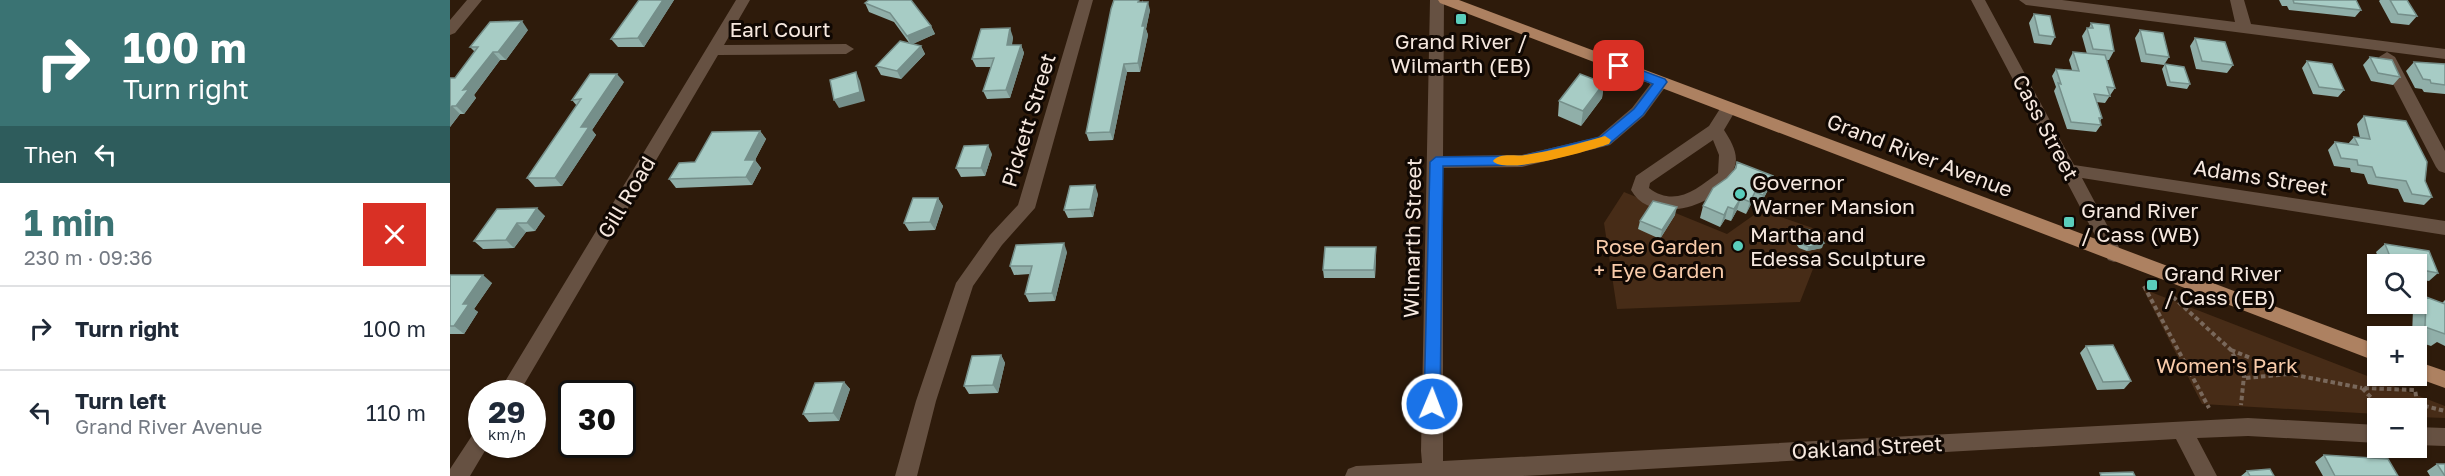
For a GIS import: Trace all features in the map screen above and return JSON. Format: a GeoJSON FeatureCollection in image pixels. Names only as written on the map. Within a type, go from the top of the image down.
{"type":"FeatureCollection","features":[{"type":"Feature","properties":{"kind":"main road","name":"Grand River Avenue"},"geometry":{"type":"LineString","coordinates":[[1445,0],[2367,350]]}},
{"type":"Feature","properties":{"kind":"main road"},"geometry":{"type":"LineString","coordinates":[[2427,373],[2445,380]]}},
{"type":"Feature","properties":{"kind":"street"},"geometry":{"type":"LineString","coordinates":[[450,30],[475,0]]}},
{"type":"Feature","properties":{"kind":"street","name":"Gill Road"},"geometry":{"type":"LineString","coordinates":[[516,380],[744,0]]}},
{"type":"Feature","properties":{"kind":"street","name":"Pickett Street"},"geometry":{"type":"LineString","coordinates":[[906,476],[926,401],[965,283],[996,240],[1026,208],[1064,84],[1086,0]]}},
{"type":"Feature","properties":{"kind":"street","name":"Wilmarth Street"},"geometry":{"type":"LineString","coordinates":[[1435,474],[1431,451],[1437,0]]}},
{"type":"Feature","properties":{"kind":"street","name":"Cass Street"},"geometry":{"type":"LineString","coordinates":[[1978,0],[2114,255]]}},
{"type":"Feature","properties":{"kind":"street"},"geometry":{"type":"LineString","coordinates":[[2026,0],[2445,54]]}},
{"type":"Feature","properties":{"kind":"street"},"geometry":{"type":"LineString","coordinates":[[2237,0],[2244,28]]}},
{"type":"Feature","properties":{"kind":"street"},"geometry":{"type":"LineString","coordinates":[[2383,46],[2445,167]]}},
{"type":"Feature","properties":{"kind":"street","name":"Earl Court"},"geometry":{"type":"LineString","coordinates":[[714,50],[846,49]]}},
{"type":"Feature","properties":{"kind":"street"},"geometry":{"type":"LineString","coordinates":[[1436,162],[1522,160],[1597,144],[1611,136],[1638,112],[1661,82]]}},
{"type":"Feature","properties":{"kind":"street"},"geometry":{"type":"LineString","coordinates":[[1714,130],[1730,158],[1717,185],[1677,203],[1655,201],[1640,190],[1642,180],[1714,130],[1729,108]]}},
{"type":"Feature","properties":{"kind":"street","name":"Adams Street"},"geometry":{"type":"LineString","coordinates":[[2069,170],[2444,230]]}},
{"type":"Feature","properties":{"kind":"street","name":"Oakland Street"},"geometry":{"type":"LineString","coordinates":[[1356,476],[1435,474],[2248,427],[2367,433]]}},
{"type":"Feature","properties":{"kind":"street"},"geometry":{"type":"LineString","coordinates":[[2182,430],[2206,476]]}},
{"type":"Feature","properties":{"kind":"street"},"geometry":{"type":"LineString","coordinates":[[2427,431],[2445,437]]}},
{"type":"Feature","properties":{"kind":"street"},"geometry":{"type":"LineString","coordinates":[[458,476],[469,458]]}},
{"type":"Feature","properties":{"kind":"path"},"geometry":{"type":"LineString","coordinates":[[2144,286],[2209,408]]}},
{"type":"Feature","properties":{"kind":"path"},"geometry":{"type":"LineString","coordinates":[[2173,297],[2231,350],[2246,378],[2241,405]]}},
{"type":"Feature","properties":{"kind":"path"},"geometry":{"type":"LineString","coordinates":[[2231,350],[2267,362],[2290,374]]}},
{"type":"Feature","properties":{"kind":"path"},"geometry":{"type":"LineString","coordinates":[[2246,378],[2290,374],[2362,388],[2415,390],[2416,398]]}},
{"type":"Feature","properties":{"kind":"path"},"geometry":{"type":"LineString","coordinates":[[2362,388],[2372,398]]}},
{"type":"Feature","properties":{"kind":"path"},"geometry":{"type":"LineString","coordinates":[[2427,406],[2445,411]]}},
{"type":"Feature","properties":{"kind":"green space","name":"Rose Garden + Eye Garden"},"geometry":{"type":"Polygon","coordinates":[[[1624,192],[1727,234],[1761,210],[1827,233],[1800,302],[1617,309],[1604,223],[1624,192]]]}},
{"type":"Feature","properties":{"kind":"green space","name":"Women's Park"},"geometry":{"type":"Polygon","coordinates":[[[2143,289],[2367,376],[2367,386],[2393,386],[2424,398],[2367,398],[2367,413],[2202,404],[2143,289]]]}},
{"type":"Feature","properties":{"kind":"green space","name":"Women's Park"},"geometry":{"type":"Polygon","coordinates":[[[2427,399],[2445,406],[2445,418],[2427,417],[2427,399]]]}},
{"type":"Feature","properties":{"kind":"building"},"geometry":{"type":"Polygon","coordinates":[[[639,0],[663,0],[638,38],[611,39],[639,0]]]}},
{"type":"Feature","properties":{"kind":"building"},"geometry":{"type":"Polygon","coordinates":[[[869,0],[911,0],[931,26],[907,36],[890,13],[865,3],[869,0]]]}},
{"type":"Feature","properties":{"kind":"building"},"geometry":{"type":"Polygon","coordinates":[[[1114,0],[1148,2],[1142,26],[1145,26],[1138,63],[1124,64],[1110,132],[1086,133],[1111,9],[1114,0]]]}},
{"type":"Feature","properties":{"kind":"building"},"geometry":{"type":"Polygon","coordinates":[[[2293,0],[2356,0],[2361,10],[2294,3],[2293,0]]]}},
{"type":"Feature","properties":{"kind":"building"},"geometry":{"type":"Polygon","coordinates":[[[2390,0],[2407,0],[2417,16],[2398,14],[2390,0]]]}},
{"type":"Feature","properties":{"kind":"building"},"geometry":{"type":"Polygon","coordinates":[[[2034,14],[2050,16],[2055,37],[2039,35],[2034,14]]]}},
{"type":"Feature","properties":{"kind":"building"},"geometry":{"type":"Polygon","coordinates":[[[522,21],[498,52],[493,52],[463,90],[469,89],[456,106],[450,109],[450,78],[455,78],[478,47],[470,47],[490,22],[522,21]]]}},
{"type":"Feature","properties":{"kind":"building"},"geometry":{"type":"Polygon","coordinates":[[[2091,23],[2109,25],[2114,51],[2093,49],[2087,28],[2093,28],[2091,23]]]}},
{"type":"Feature","properties":{"kind":"building"},"geometry":{"type":"Polygon","coordinates":[[[1010,28],[1007,45],[1021,45],[1006,90],[983,91],[994,58],[972,59],[981,29],[1010,28]]]}},
{"type":"Feature","properties":{"kind":"building"},"geometry":{"type":"Polygon","coordinates":[[[2140,30],[2163,33],[2169,57],[2146,54],[2140,30]]]}},
{"type":"Feature","properties":{"kind":"building"},"geometry":{"type":"Polygon","coordinates":[[[2195,38],[2225,42],[2233,65],[2202,61],[2195,38]]]}},
{"type":"Feature","properties":{"kind":"building"},"geometry":{"type":"Polygon","coordinates":[[[900,41],[921,46],[897,71],[876,66],[900,41]]]}},
{"type":"Feature","properties":{"kind":"building"},"geometry":{"type":"Polygon","coordinates":[[[2073,52],[2105,55],[2115,88],[2107,87],[2110,96],[2094,94],[2102,118],[2099,118],[2101,125],[2071,122],[2058,83],[2061,84],[2056,69],[2079,71],[2073,52]]]}},
{"type":"Feature","properties":{"kind":"building"},"geometry":{"type":"Polygon","coordinates":[[[2370,57],[2392,60],[2400,77],[2378,73],[2370,57]]]}},
{"type":"Feature","properties":{"kind":"building"},"geometry":{"type":"Polygon","coordinates":[[[2307,61],[2332,64],[2344,90],[2319,87],[2307,61]]]}},
{"type":"Feature","properties":{"kind":"building"},"geometry":{"type":"Polygon","coordinates":[[[2414,62],[2445,64],[2445,85],[2423,79],[2414,62]]]}},
{"type":"Feature","properties":{"kind":"building"},"geometry":{"type":"Polygon","coordinates":[[[2165,64],[2184,67],[2190,84],[2170,82],[2165,64]]]}},
{"type":"Feature","properties":{"kind":"building"},"geometry":{"type":"Polygon","coordinates":[[[856,72],[860,92],[834,100],[830,80],[856,72]]]}},
{"type":"Feature","properties":{"kind":"building"},"geometry":{"type":"Polygon","coordinates":[[[590,74],[617,74],[581,127],[589,127],[555,178],[527,178],[581,99],[572,100],[590,74]]]}},
{"type":"Feature","properties":{"kind":"building"},"geometry":{"type":"Polygon","coordinates":[[[1580,74],[1604,83],[1583,111],[1559,101],[1580,74]]]}},
{"type":"Feature","properties":{"kind":"building"},"geometry":{"type":"Polygon","coordinates":[[[2364,116],[2406,121],[2427,162],[2425,181],[2432,197],[2412,194],[2406,181],[2376,177],[2372,167],[2358,165],[2357,160],[2341,158],[2335,142],[2358,145],[2354,137],[2370,139],[2364,116]]]}},
{"type":"Feature","properties":{"kind":"building"},"geometry":{"type":"Polygon","coordinates":[[[760,131],[745,160],[755,160],[746,177],[669,179],[679,163],[695,162],[712,132],[760,131]]]}},
{"type":"Feature","properties":{"kind":"building"},"geometry":{"type":"Polygon","coordinates":[[[988,145],[981,168],[956,168],[964,146],[988,145]]]}},
{"type":"Feature","properties":{"kind":"building","name":"Governor Warner Mansion"},"geometry":{"type":"Polygon","coordinates":[[[1737,162],[1773,176],[1763,195],[1755,192],[1750,202],[1741,198],[1734,209],[1728,207],[1724,215],[1703,206],[1713,188],[1727,178],[1736,168],[1737,162]]]}},
{"type":"Feature","properties":{"kind":"building"},"geometry":{"type":"Polygon","coordinates":[[[1095,185],[1090,209],[1064,210],[1070,186],[1095,185]]]}},
{"type":"Feature","properties":{"kind":"building"},"geometry":{"type":"Polygon","coordinates":[[[913,198],[938,198],[930,222],[904,223],[913,198]]]}},
{"type":"Feature","properties":{"kind":"building"},"geometry":{"type":"Polygon","coordinates":[[[1653,201],[1677,207],[1662,230],[1640,221],[1653,201]]]}},
{"type":"Feature","properties":{"kind":"building"},"geometry":{"type":"Polygon","coordinates":[[[537,208],[527,223],[517,223],[506,240],[474,241],[497,209],[537,208]]]}},
{"type":"Feature","properties":{"kind":"building"},"geometry":{"type":"Polygon","coordinates":[[[1806,229],[1815,232],[1824,243],[1809,247],[1800,243],[1792,233],[1806,229]]]}},
{"type":"Feature","properties":{"kind":"building"},"geometry":{"type":"Polygon","coordinates":[[[1064,243],[1052,293],[1025,294],[1032,266],[1010,266],[1016,245],[1064,243]]]}},
{"type":"Feature","properties":{"kind":"building"},"geometry":{"type":"Polygon","coordinates":[[[2385,244],[2429,251],[2438,273],[2427,271],[2427,254],[2389,254],[2385,244]]]}},
{"type":"Feature","properties":{"kind":"building"},"geometry":{"type":"Polygon","coordinates":[[[1325,247],[1376,247],[1374,270],[1323,270],[1325,247]]]}},
{"type":"Feature","properties":{"kind":"building"},"geometry":{"type":"Polygon","coordinates":[[[450,275],[483,275],[463,304],[469,304],[454,326],[450,326],[450,275]]]}},
{"type":"Feature","properties":{"kind":"building"},"geometry":{"type":"Polygon","coordinates":[[[2427,297],[2445,304],[2445,334],[2425,326],[2427,297]]]}},
{"type":"Feature","properties":{"kind":"building"},"geometry":{"type":"Polygon","coordinates":[[[2113,345],[2131,381],[2103,382],[2086,346],[2113,345]]]}},
{"type":"Feature","properties":{"kind":"building"},"geometry":{"type":"Polygon","coordinates":[[[1001,355],[993,385],[964,386],[972,356],[1001,355]]]}},
{"type":"Feature","properties":{"kind":"building"},"geometry":{"type":"Polygon","coordinates":[[[844,382],[833,413],[803,414],[815,383],[844,382]]]}},
{"type":"Feature","properties":{"kind":"building"},"geometry":{"type":"Polygon","coordinates":[[[2324,455],[2388,459],[2398,476],[2335,476],[2324,455]]]}},
{"type":"Feature","properties":{"kind":"building"},"geometry":{"type":"Polygon","coordinates":[[[2437,464],[2445,464],[2445,476],[2437,464]]]}},
{"type":"Feature","properties":{"kind":"building"},"geometry":{"type":"Polygon","coordinates":[[[2270,469],[2274,476],[2250,476],[2247,471],[2270,469]]]}},
{"type":"Feature","properties":{"kind":"building"},"geometry":{"type":"Polygon","coordinates":[[[2133,472],[2135,476],[2101,476],[2100,473],[2133,472]]]}},
{"type":"Feature","properties":{"kind":"slow traffic"},"geometry":{"type":"LineString","coordinates":[[1499,161],[1522,160],[1589,146],[1605,140]]}},
{"type":"Feature","properties":{"kind":"place","name":"Grand River / Wilmarth (EB)"},"geometry":{"type":"Point","coordinates":[1461,19]}},
{"type":"Feature","properties":{"kind":"place","name":"Governor Warner Mansion"},"geometry":{"type":"Point","coordinates":[1740,194]}},
{"type":"Feature","properties":{"kind":"place","name":"Grand River / Cass (WB)"},"geometry":{"type":"Point","coordinates":[2069,222]}},
{"type":"Feature","properties":{"kind":"place","name":"Martha and Edessa Sculpture"},"geometry":{"type":"Point","coordinates":[1738,246]}},
{"type":"Feature","properties":{"kind":"place","name":"Grand River / Cass (EB)"},"geometry":{"type":"Point","coordinates":[2152,285]}},
{"type":"Feature","properties":{"kind":"route"},"geometry":{"type":"LineString","coordinates":[[1432,404],[1436,162],[1522,160],[1604,141],[1638,112],[1661,82],[1619,66]]}}]}
